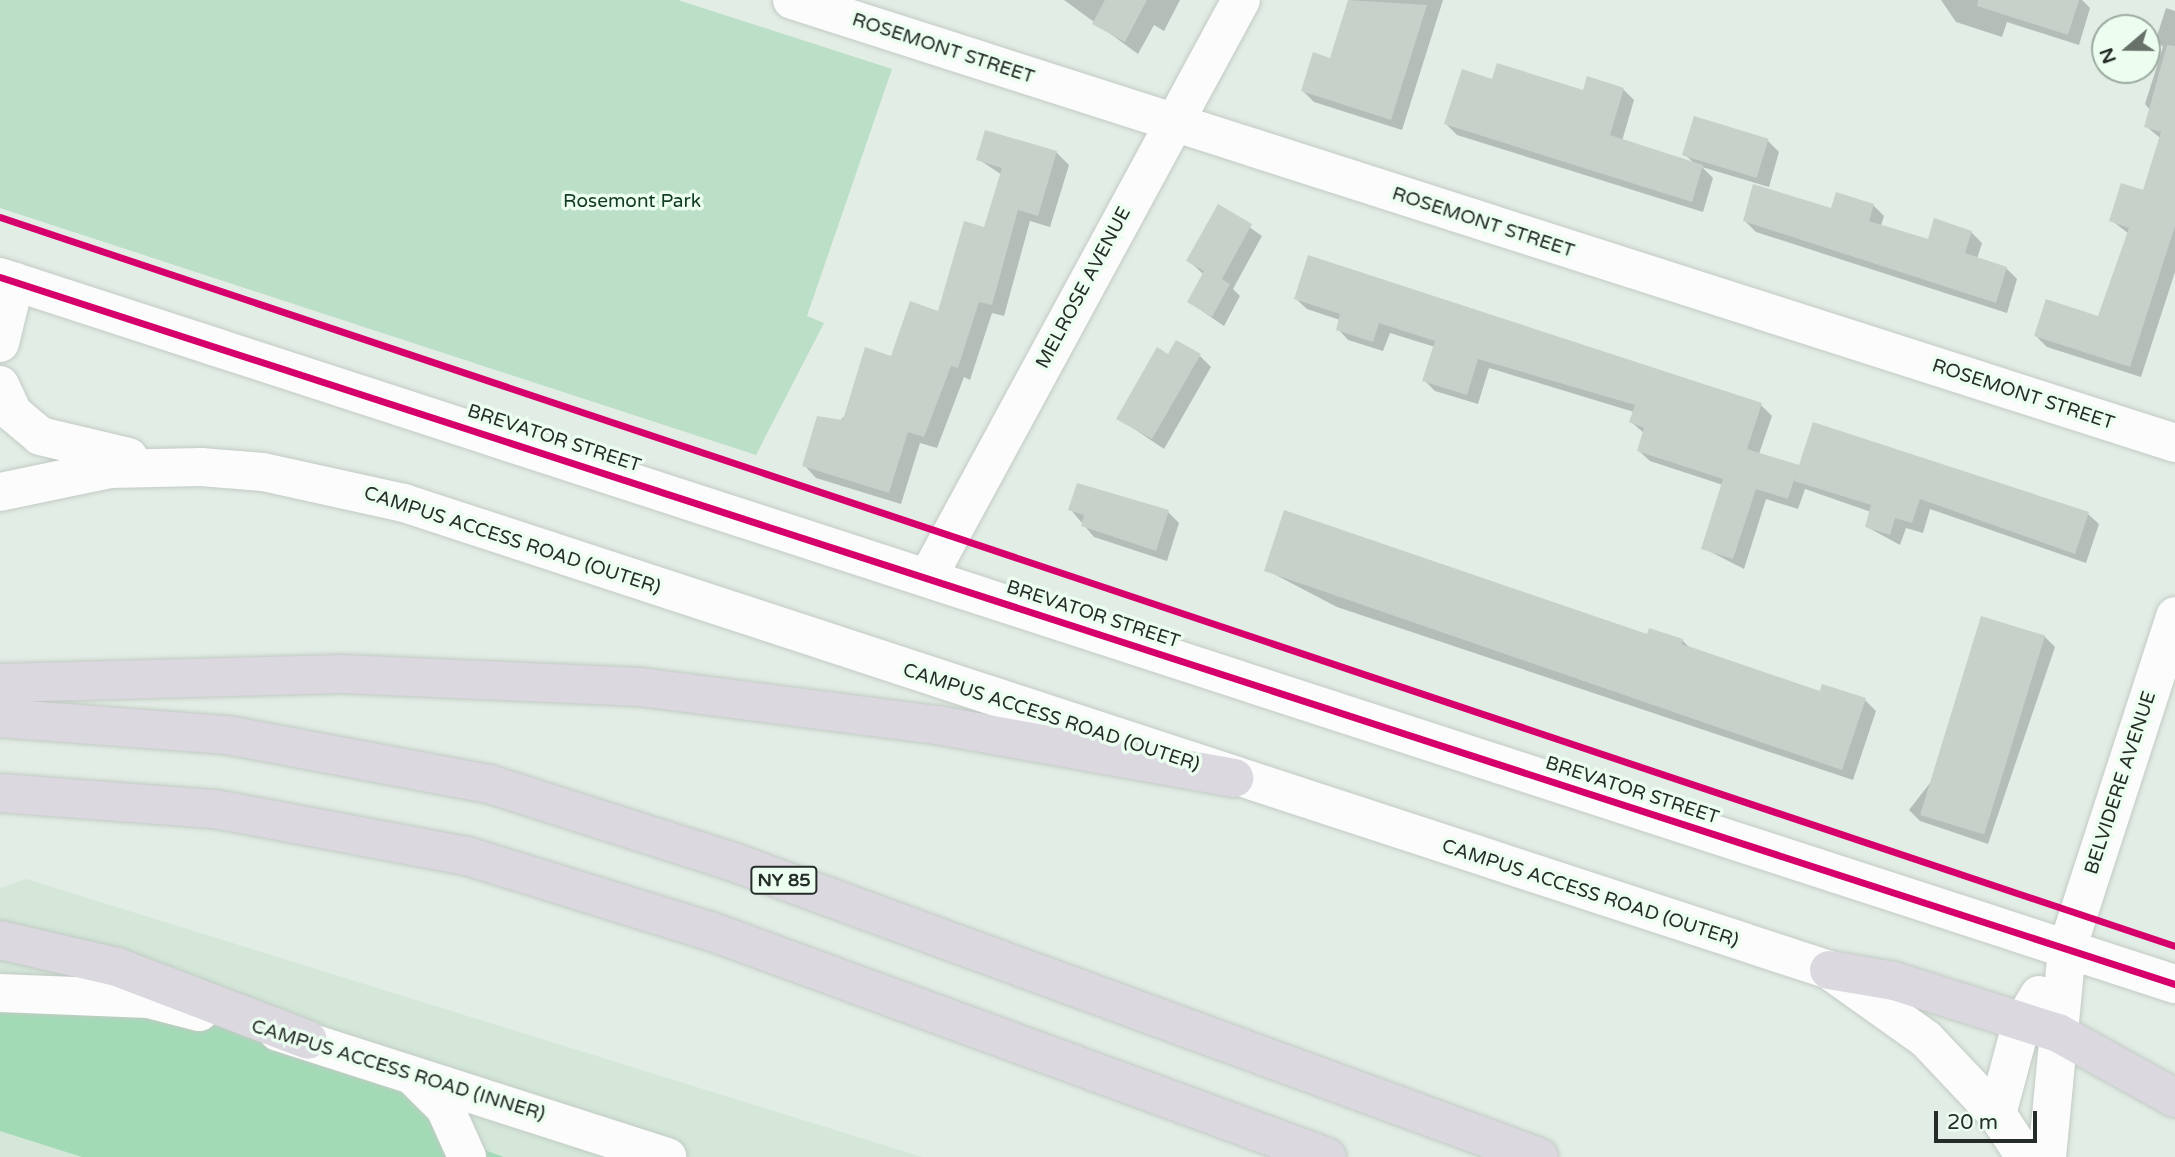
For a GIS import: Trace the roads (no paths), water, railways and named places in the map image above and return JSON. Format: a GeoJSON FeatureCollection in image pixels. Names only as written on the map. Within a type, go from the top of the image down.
{"type":"FeatureCollection","features":[{"type":"Feature","properties":{"kind":"highway"},"geometry":{"type":"LineString","coordinates":[[0,683],[344,674],[640,687],[937,725],[1234,778]]}},
{"type":"Feature","properties":{"kind":"highway","name":"NY 85"},"geometry":{"type":"LineString","coordinates":[[0,718],[227,735],[489,784],[736,863],[1539,1157]]}},
{"type":"Feature","properties":{"kind":"highway"},"geometry":{"type":"LineString","coordinates":[[0,793],[215,809],[467,856],[710,931],[1327,1157]]}},
{"type":"Feature","properties":{"kind":"highway"},"geometry":{"type":"LineString","coordinates":[[0,940],[167,983],[308,1040]]}},
{"type":"Feature","properties":{"kind":"highway"},"geometry":{"type":"LineString","coordinates":[[1829,970],[1894,981],[2021,1025],[2058,1033],[2175,1098]]}},
{"type":"Feature","properties":{"kind":"street","name":"ROSEMONT STREET"},"geometry":{"type":"LineString","coordinates":[[792,0],[1172,124],[2175,443]]}},
{"type":"Feature","properties":{"kind":"street","name":"MELROSE AVENUE"},"geometry":{"type":"LineString","coordinates":[[928,578],[1241,0]]}},
{"type":"Feature","properties":{"kind":"street","name":"BREVATOR STREET"},"geometry":{"type":"LineString","coordinates":[[7,279],[2175,985]]}},
{"type":"Feature","properties":{"kind":"street"},"geometry":{"type":"LineString","coordinates":[[0,343],[7,279]]}},
{"type":"Feature","properties":{"kind":"street"},"geometry":{"type":"LineString","coordinates":[[0,385],[13,413],[40,436],[179,467]]}},
{"type":"Feature","properties":{"kind":"street","name":"CAMPUS ACCESS ROAD (OUTER)"},"geometry":{"type":"LineString","coordinates":[[0,492],[99,471],[179,467],[263,472],[404,503],[1234,778],[1829,970],[1926,1039],[1997,1114],[2025,1157]]}},
{"type":"Feature","properties":{"kind":"street","name":"BELVIDERE AVENUE"},"geometry":{"type":"LineString","coordinates":[[2047,1157],[2067,949],[2175,616]]}},
{"type":"Feature","properties":{"kind":"street","name":"BELVIDERE AVENUE"},"geometry":{"type":"LineString","coordinates":[[1997,1114],[2021,1025],[2067,949]]}},
{"type":"Feature","properties":{"kind":"street","name":"CAMPUS ACCESS ROAD (INNER)"},"geometry":{"type":"LineString","coordinates":[[0,993],[149,999],[308,1040],[667,1157]]}},
{"type":"Feature","properties":{"kind":"street"},"geometry":{"type":"LineString","coordinates":[[411,1073],[444,1108],[467,1157]]}},
{"type":"Feature","properties":{"kind":"park label","name":"Rosemont Park"},"geometry":{"type":"Point","coordinates":[632,202]}}]}
